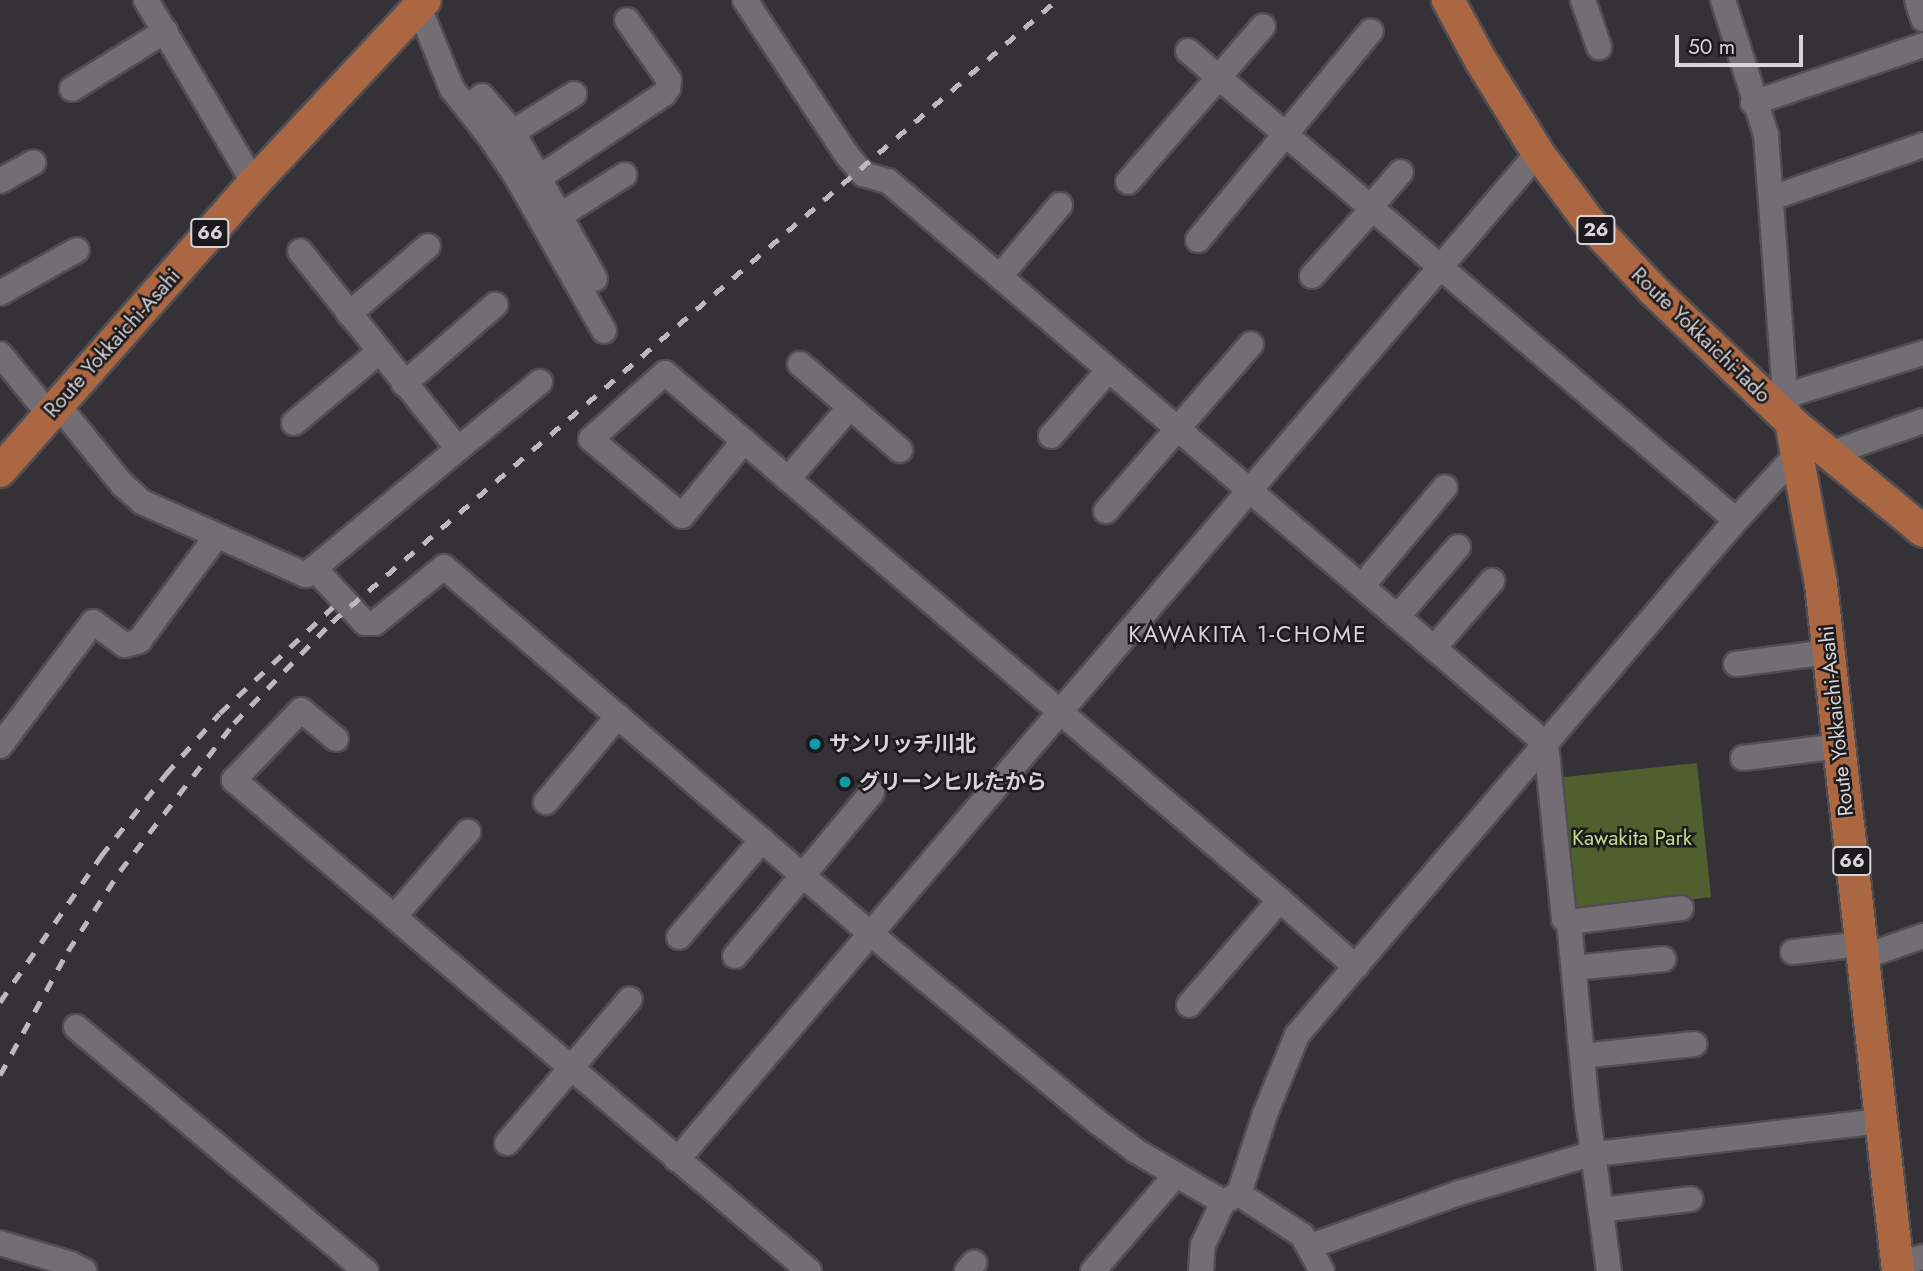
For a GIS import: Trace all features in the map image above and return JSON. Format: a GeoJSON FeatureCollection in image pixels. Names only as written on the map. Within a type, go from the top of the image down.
{"type":"FeatureCollection","features":[{"type":"Feature","properties":{"kind":"main road","name":"Route Yokkaichi-Tado"},"geometry":{"type":"LineString","coordinates":[[1448,0],[1480,61],[1538,153],[1590,223],[1654,291],[1788,409],[1829,454],[1923,531]]}},
{"type":"Feature","properties":{"kind":"main road","name":"Route Yokkaichi-Asahi"},"geometry":{"type":"LineString","coordinates":[[0,471],[254,183],[422,3]]}},
{"type":"Feature","properties":{"kind":"main road","name":"Route Yokkaichi-Asahi"},"geometry":{"type":"LineString","coordinates":[[1788,409],[1821,584],[1882,1121],[1906,1264]]}},
{"type":"Feature","properties":{"kind":"street"},"geometry":{"type":"LineString","coordinates":[[146,0],[254,183]]}},
{"type":"Feature","properties":{"kind":"street"},"geometry":{"type":"LineString","coordinates":[[745,0],[863,174],[888,181],[1546,744],[1564,919],[1569,922],[1681,908]]}},
{"type":"Feature","properties":{"kind":"street"},"geometry":{"type":"LineString","coordinates":[[1583,0],[1599,47]]}},
{"type":"Feature","properties":{"kind":"street"},"geometry":{"type":"LineString","coordinates":[[1723,0],[1753,103],[1766,135],[1788,409],[1923,353]]}},
{"type":"Feature","properties":{"kind":"street"},"geometry":{"type":"LineString","coordinates":[[1917,0],[1923,19]]}},
{"type":"Feature","properties":{"kind":"street"},"geometry":{"type":"LineString","coordinates":[[422,3],[453,89],[472,104],[491,137],[543,198],[595,279]]}},
{"type":"Feature","properties":{"kind":"street"},"geometry":{"type":"LineString","coordinates":[[543,198],[668,88],[668,80],[627,20]]}},
{"type":"Feature","properties":{"kind":"street"},"geometry":{"type":"LineString","coordinates":[[1128,182],[1263,26]]}},
{"type":"Feature","properties":{"kind":"street"},"geometry":{"type":"LineString","coordinates":[[72,89],[164,31]]}},
{"type":"Feature","properties":{"kind":"street"},"geometry":{"type":"LineString","coordinates":[[1198,240],[1371,31]]}},
{"type":"Feature","properties":{"kind":"street"},"geometry":{"type":"LineString","coordinates":[[1753,103],[1923,45]]}},
{"type":"Feature","properties":{"kind":"street"},"geometry":{"type":"LineString","coordinates":[[1188,51],[1736,520]]}},
{"type":"Feature","properties":{"kind":"street"},"geometry":{"type":"LineString","coordinates":[[513,132],[574,94]]}},
{"type":"Feature","properties":{"kind":"street"},"geometry":{"type":"LineString","coordinates":[[472,104],[482,96],[513,132],[604,331]]}},
{"type":"Feature","properties":{"kind":"street"},"geometry":{"type":"LineString","coordinates":[[1772,198],[1923,145]]}},
{"type":"Feature","properties":{"kind":"street"},"geometry":{"type":"LineString","coordinates":[[677,1160],[1251,491],[1438,266],[1538,153]]}},
{"type":"Feature","properties":{"kind":"street"},"geometry":{"type":"LineString","coordinates":[[0,181],[33,163]]}},
{"type":"Feature","properties":{"kind":"street"},"geometry":{"type":"LineString","coordinates":[[1312,276],[1401,172]]}},
{"type":"Feature","properties":{"kind":"street"},"geometry":{"type":"LineString","coordinates":[[543,198],[624,175]]}},
{"type":"Feature","properties":{"kind":"street"},"geometry":{"type":"LineString","coordinates":[[1000,276],[1060,205]]}},
{"type":"Feature","properties":{"kind":"street"},"geometry":{"type":"LineString","coordinates":[[349,314],[428,246]]}},
{"type":"Feature","properties":{"kind":"street"},"geometry":{"type":"LineString","coordinates":[[0,293],[77,250]]}},
{"type":"Feature","properties":{"kind":"street"},"geometry":{"type":"LineString","coordinates":[[300,251],[458,449]]}},
{"type":"Feature","properties":{"kind":"street"},"geometry":{"type":"LineString","coordinates":[[404,384],[495,305]]}},
{"type":"Feature","properties":{"kind":"street"},"geometry":{"type":"LineString","coordinates":[[1106,511],[1251,344]]}},
{"type":"Feature","properties":{"kind":"street"},"geometry":{"type":"LineString","coordinates":[[294,423],[379,352]]}},
{"type":"Feature","properties":{"kind":"street"},"geometry":{"type":"LineString","coordinates":[[0,354],[130,494],[216,537],[306,575],[540,382]]}},
{"type":"Feature","properties":{"kind":"street"},"geometry":{"type":"LineString","coordinates":[[800,364],[900,450]]}},
{"type":"Feature","properties":{"kind":"street"},"geometry":{"type":"LineString","coordinates":[[1051,436],[1108,371]]}},
{"type":"Feature","properties":{"kind":"street"},"geometry":{"type":"LineString","coordinates":[[744,441],[682,516],[591,439],[665,373],[1356,967]]}},
{"type":"Feature","properties":{"kind":"street"},"geometry":{"type":"LineString","coordinates":[[788,479],[850,407]]}},
{"type":"Feature","properties":{"kind":"street"},"geometry":{"type":"LineString","coordinates":[[1829,454],[1923,421]]}},
{"type":"Feature","properties":{"kind":"street"},"geometry":{"type":"LineString","coordinates":[[1200,1271],[1203,1245],[1231,1198],[1297,1035],[1736,520],[1798,453]]}},
{"type":"Feature","properties":{"kind":"street"},"geometry":{"type":"LineString","coordinates":[[1362,586],[1445,487]]}},
{"type":"Feature","properties":{"kind":"street"},"geometry":{"type":"LineString","coordinates":[[0,746],[8,721],[93,622],[125,645],[139,641],[216,537]]}},
{"type":"Feature","properties":{"kind":"street"},"geometry":{"type":"LineString","coordinates":[[1397,617],[1458,547]]}},
{"type":"Feature","properties":{"kind":"street"},"geometry":{"type":"LineString","coordinates":[[314,568],[365,623],[375,623],[444,567],[871,934],[1099,1123],[1176,1175],[1292,1227],[1311,1247],[1322,1271]]}},
{"type":"Feature","properties":{"kind":"street"},"geometry":{"type":"LineString","coordinates":[[1434,648],[1492,581]]}},
{"type":"Feature","properties":{"kind":"street"},"geometry":{"type":"LineString","coordinates":[[1736,664],[1828,652]]}},
{"type":"Feature","properties":{"kind":"street"},"geometry":{"type":"LineString","coordinates":[[336,739],[301,710],[234,780],[809,1271]]}},
{"type":"Feature","properties":{"kind":"street"},"geometry":{"type":"LineString","coordinates":[[546,802],[618,716]]}},
{"type":"Feature","properties":{"kind":"street"},"geometry":{"type":"LineString","coordinates":[[1743,758],[1839,746]]}},
{"type":"Feature","properties":{"kind":"street"},"geometry":{"type":"LineString","coordinates":[[735,956],[872,793]]}},
{"type":"Feature","properties":{"kind":"street"},"geometry":{"type":"LineString","coordinates":[[394,917],[468,832]]}},
{"type":"Feature","properties":{"kind":"street"},"geometry":{"type":"LineString","coordinates":[[679,937],[762,840]]}},
{"type":"Feature","properties":{"kind":"street"},"geometry":{"type":"LineString","coordinates":[[1189,1006],[1280,900]]}},
{"type":"Feature","properties":{"kind":"street"},"geometry":{"type":"LineString","coordinates":[[1569,922],[1581,1056],[1609,1271]]}},
{"type":"Feature","properties":{"kind":"street"},"geometry":{"type":"LineString","coordinates":[[1793,953],[1862,950],[1923,936]]}},
{"type":"Feature","properties":{"kind":"street"},"geometry":{"type":"LineString","coordinates":[[1574,968],[1664,959]]}},
{"type":"Feature","properties":{"kind":"street"},"geometry":{"type":"LineString","coordinates":[[507,1143],[630,999]]}},
{"type":"Feature","properties":{"kind":"street"},"geometry":{"type":"LineString","coordinates":[[76,1027],[366,1271]]}},
{"type":"Feature","properties":{"kind":"street"},"geometry":{"type":"LineString","coordinates":[[1581,1056],[1694,1044]]}},
{"type":"Feature","properties":{"kind":"street"},"geometry":{"type":"LineString","coordinates":[[1311,1247],[1510,1176],[1595,1156],[1882,1121]]}},
{"type":"Feature","properties":{"kind":"street"},"geometry":{"type":"LineString","coordinates":[[1093,1271],[1176,1175]]}},
{"type":"Feature","properties":{"kind":"street"},"geometry":{"type":"LineString","coordinates":[[1601,1210],[1690,1199]]}},
{"type":"Feature","properties":{"kind":"street"},"geometry":{"type":"LineString","coordinates":[[0,1243],[71,1264],[84,1271]]}},
{"type":"Feature","properties":{"kind":"green space","name":"Kawakita Park"},"geometry":{"type":"Polygon","coordinates":[[[1697,763],[1711,897],[1569,912],[1555,778],[1697,763]]]}},
{"type":"Feature","properties":{"kind":"railway"},"geometry":{"type":"LineString","coordinates":[[0,1075],[68,951],[120,871],[234,723],[332,622],[1057,0]]}},
{"type":"Feature","properties":{"kind":"railway"},"geometry":{"type":"LineString","coordinates":[[0,1002],[101,856],[166,774],[220,713],[333,607]]}},
{"type":"Feature","properties":{"kind":"place","name":"サンリッチ川北"},"geometry":{"type":"Point","coordinates":[815,744]}},
{"type":"Feature","properties":{"kind":"place","name":"グリーンヒルたから"},"geometry":{"type":"Point","coordinates":[845,782]}},
{"type":"Feature","properties":{"kind":"district","name":"KAWAKITA 1-CHOME"},"geometry":{"type":"Point","coordinates":[1248,634]}}]}
